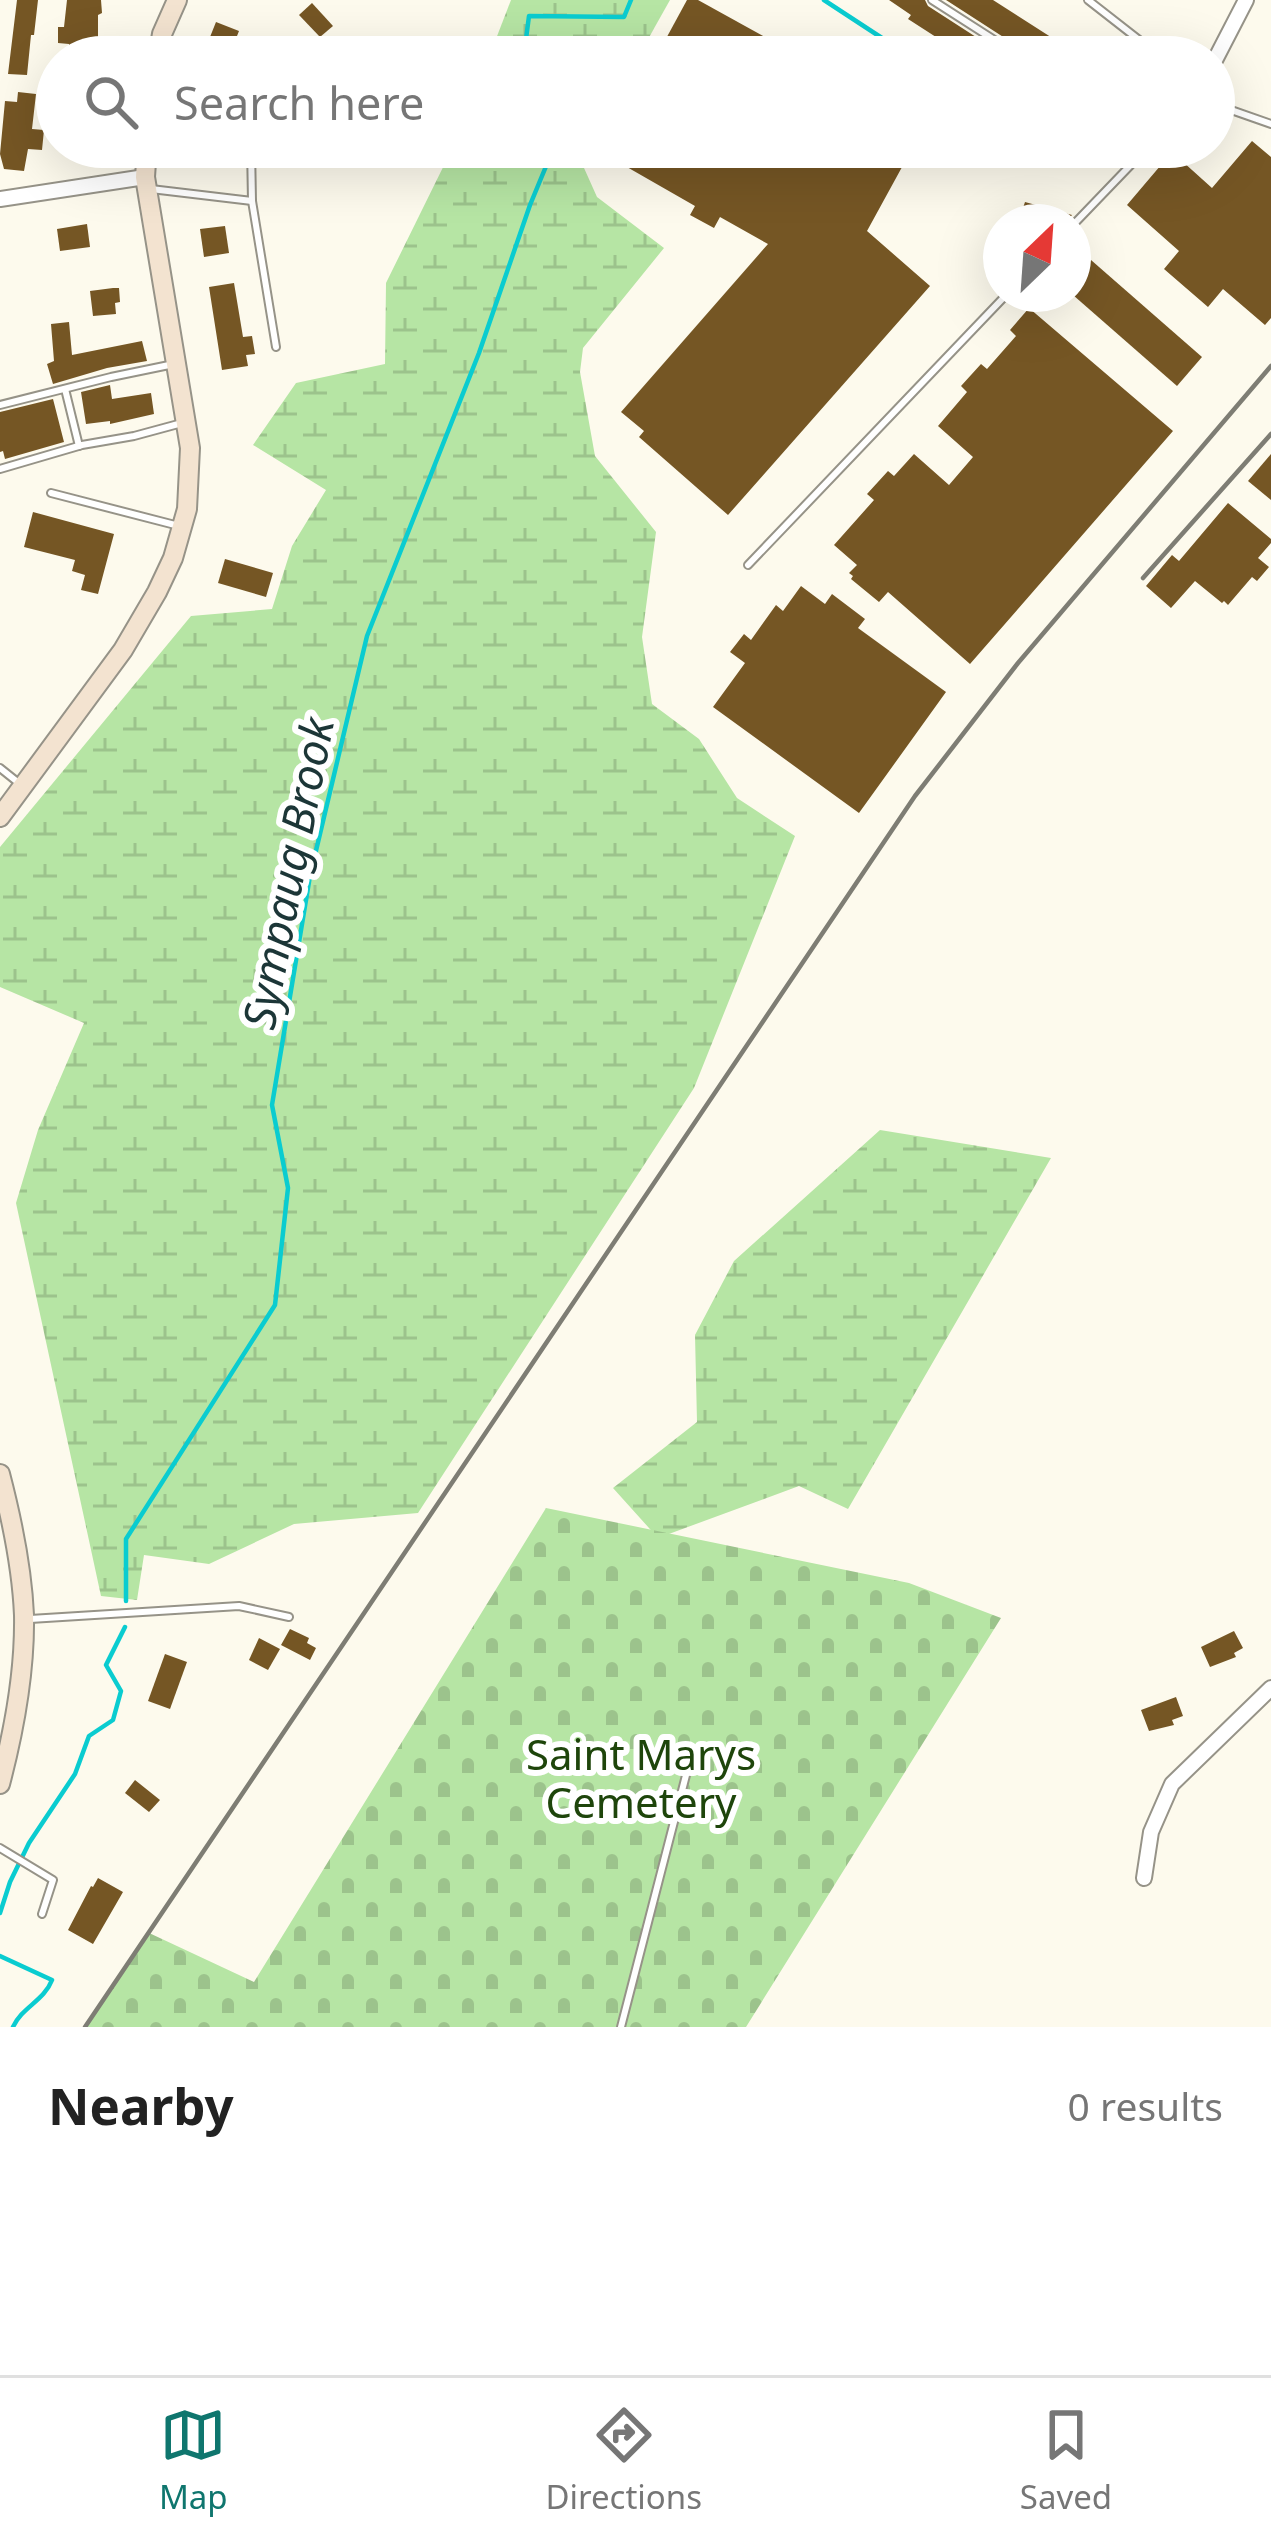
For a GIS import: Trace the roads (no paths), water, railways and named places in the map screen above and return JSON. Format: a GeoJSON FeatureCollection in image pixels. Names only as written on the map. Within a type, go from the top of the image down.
{"type":"FeatureCollection","features":[{"type":"Feature","properties":{"kind":"main road"},"geometry":{"type":"LineString","coordinates":[[162,36],[177,0]]}},
{"type":"Feature","properties":{"kind":"main road"},"geometry":{"type":"LineString","coordinates":[[0,817],[122,650],[158,592],[187,509],[190,448],[146,168]]}},
{"type":"Feature","properties":{"kind":"main road"},"geometry":{"type":"LineString","coordinates":[[0,1474],[24,1619],[11,1735],[0,1784]]}},
{"type":"Feature","properties":{"kind":"street"},"geometry":{"type":"LineString","coordinates":[[1227,36],[1246,0]]}},
{"type":"Feature","properties":{"kind":"street"},"geometry":{"type":"LineString","coordinates":[[0,199],[146,183]]}},
{"type":"Feature","properties":{"kind":"street"},"geometry":{"type":"LineString","coordinates":[[1144,1878],[1151,1832],[1172,1784],[1271,1688]]}},
{"type":"Feature","properties":{"kind":"lane"},"geometry":{"type":"LineString","coordinates":[[932,0],[988,36]]}},
{"type":"Feature","properties":{"kind":"lane"},"geometry":{"type":"LineString","coordinates":[[1088,0],[1134,36]]}},
{"type":"Feature","properties":{"kind":"lane"},"geometry":{"type":"LineString","coordinates":[[1235,111],[1271,124]]}},
{"type":"Feature","properties":{"kind":"lane"},"geometry":{"type":"LineString","coordinates":[[251,168],[252,201],[276,347]]}},
{"type":"Feature","properties":{"kind":"lane"},"geometry":{"type":"LineString","coordinates":[[1091,207],[1128,168]]}},
{"type":"Feature","properties":{"kind":"lane"},"geometry":{"type":"LineString","coordinates":[[146,183],[252,201]]}},
{"type":"Feature","properties":{"kind":"lane"},"geometry":{"type":"LineString","coordinates":[[748,565],[990,312]]}},
{"type":"Feature","properties":{"kind":"lane"},"geometry":{"type":"LineString","coordinates":[[0,405],[178,364]]}},
{"type":"Feature","properties":{"kind":"lane"},"geometry":{"type":"LineString","coordinates":[[65,389],[79,446]]}},
{"type":"Feature","properties":{"kind":"lane"},"geometry":{"type":"LineString","coordinates":[[0,469],[186,422]]}},
{"type":"Feature","properties":{"kind":"lane"},"geometry":{"type":"LineString","coordinates":[[51,493],[182,526]]}},
{"type":"Feature","properties":{"kind":"lane"},"geometry":{"type":"LineString","coordinates":[[0,768],[23,786]]}},
{"type":"Feature","properties":{"kind":"lane"},"geometry":{"type":"LineString","coordinates":[[24,1619],[238,1606],[289,1617]]}},
{"type":"Feature","properties":{"kind":"lane"},"geometry":{"type":"LineString","coordinates":[[621,2027],[692,1752]]}},
{"type":"Feature","properties":{"kind":"lane"},"geometry":{"type":"LineString","coordinates":[[0,1848],[53,1880],[43,1914]]}},
{"type":"Feature","properties":{"kind":"waterway","name":"Sympaug Brook"},"geometry":{"type":"LineString","coordinates":[[526,36],[529,16],[624,17],[631,0]]}},
{"type":"Feature","properties":{"kind":"waterway"},"geometry":{"type":"LineString","coordinates":[[824,0],[879,36]]}},
{"type":"Feature","properties":{"kind":"waterway","name":"Sympaug Brook"},"geometry":{"type":"LineString","coordinates":[[126,1601],[126,1539],[275,1305],[288,1188],[272,1105],[310,876],[367,636],[479,353],[545,168]]}},
{"type":"Feature","properties":{"kind":"waterway","name":"Sympaug Brook"},"geometry":{"type":"LineString","coordinates":[[0,1913],[29,1843],[75,1774],[89,1736],[113,1720],[121,1691],[106,1665],[125,1627]]}},
{"type":"Feature","properties":{"kind":"waterway","name":"Sympaug Brook"},"geometry":{"type":"LineString","coordinates":[[0,1956],[52,1980],[13,2027]]}},
{"type":"Feature","properties":{"kind":"railway"},"geometry":{"type":"LineString","coordinates":[[85,2027],[915,796],[1018,663],[1271,366]]}},
{"type":"Feature","properties":{"kind":"railway"},"geometry":{"type":"LineString","coordinates":[[1143,578],[1271,434]]}},
{"type":"Feature","properties":{"kind":"park label","name":"Saint Marys Cemetery"},"geometry":{"type":"Point","coordinates":[641,1777]}}]}
